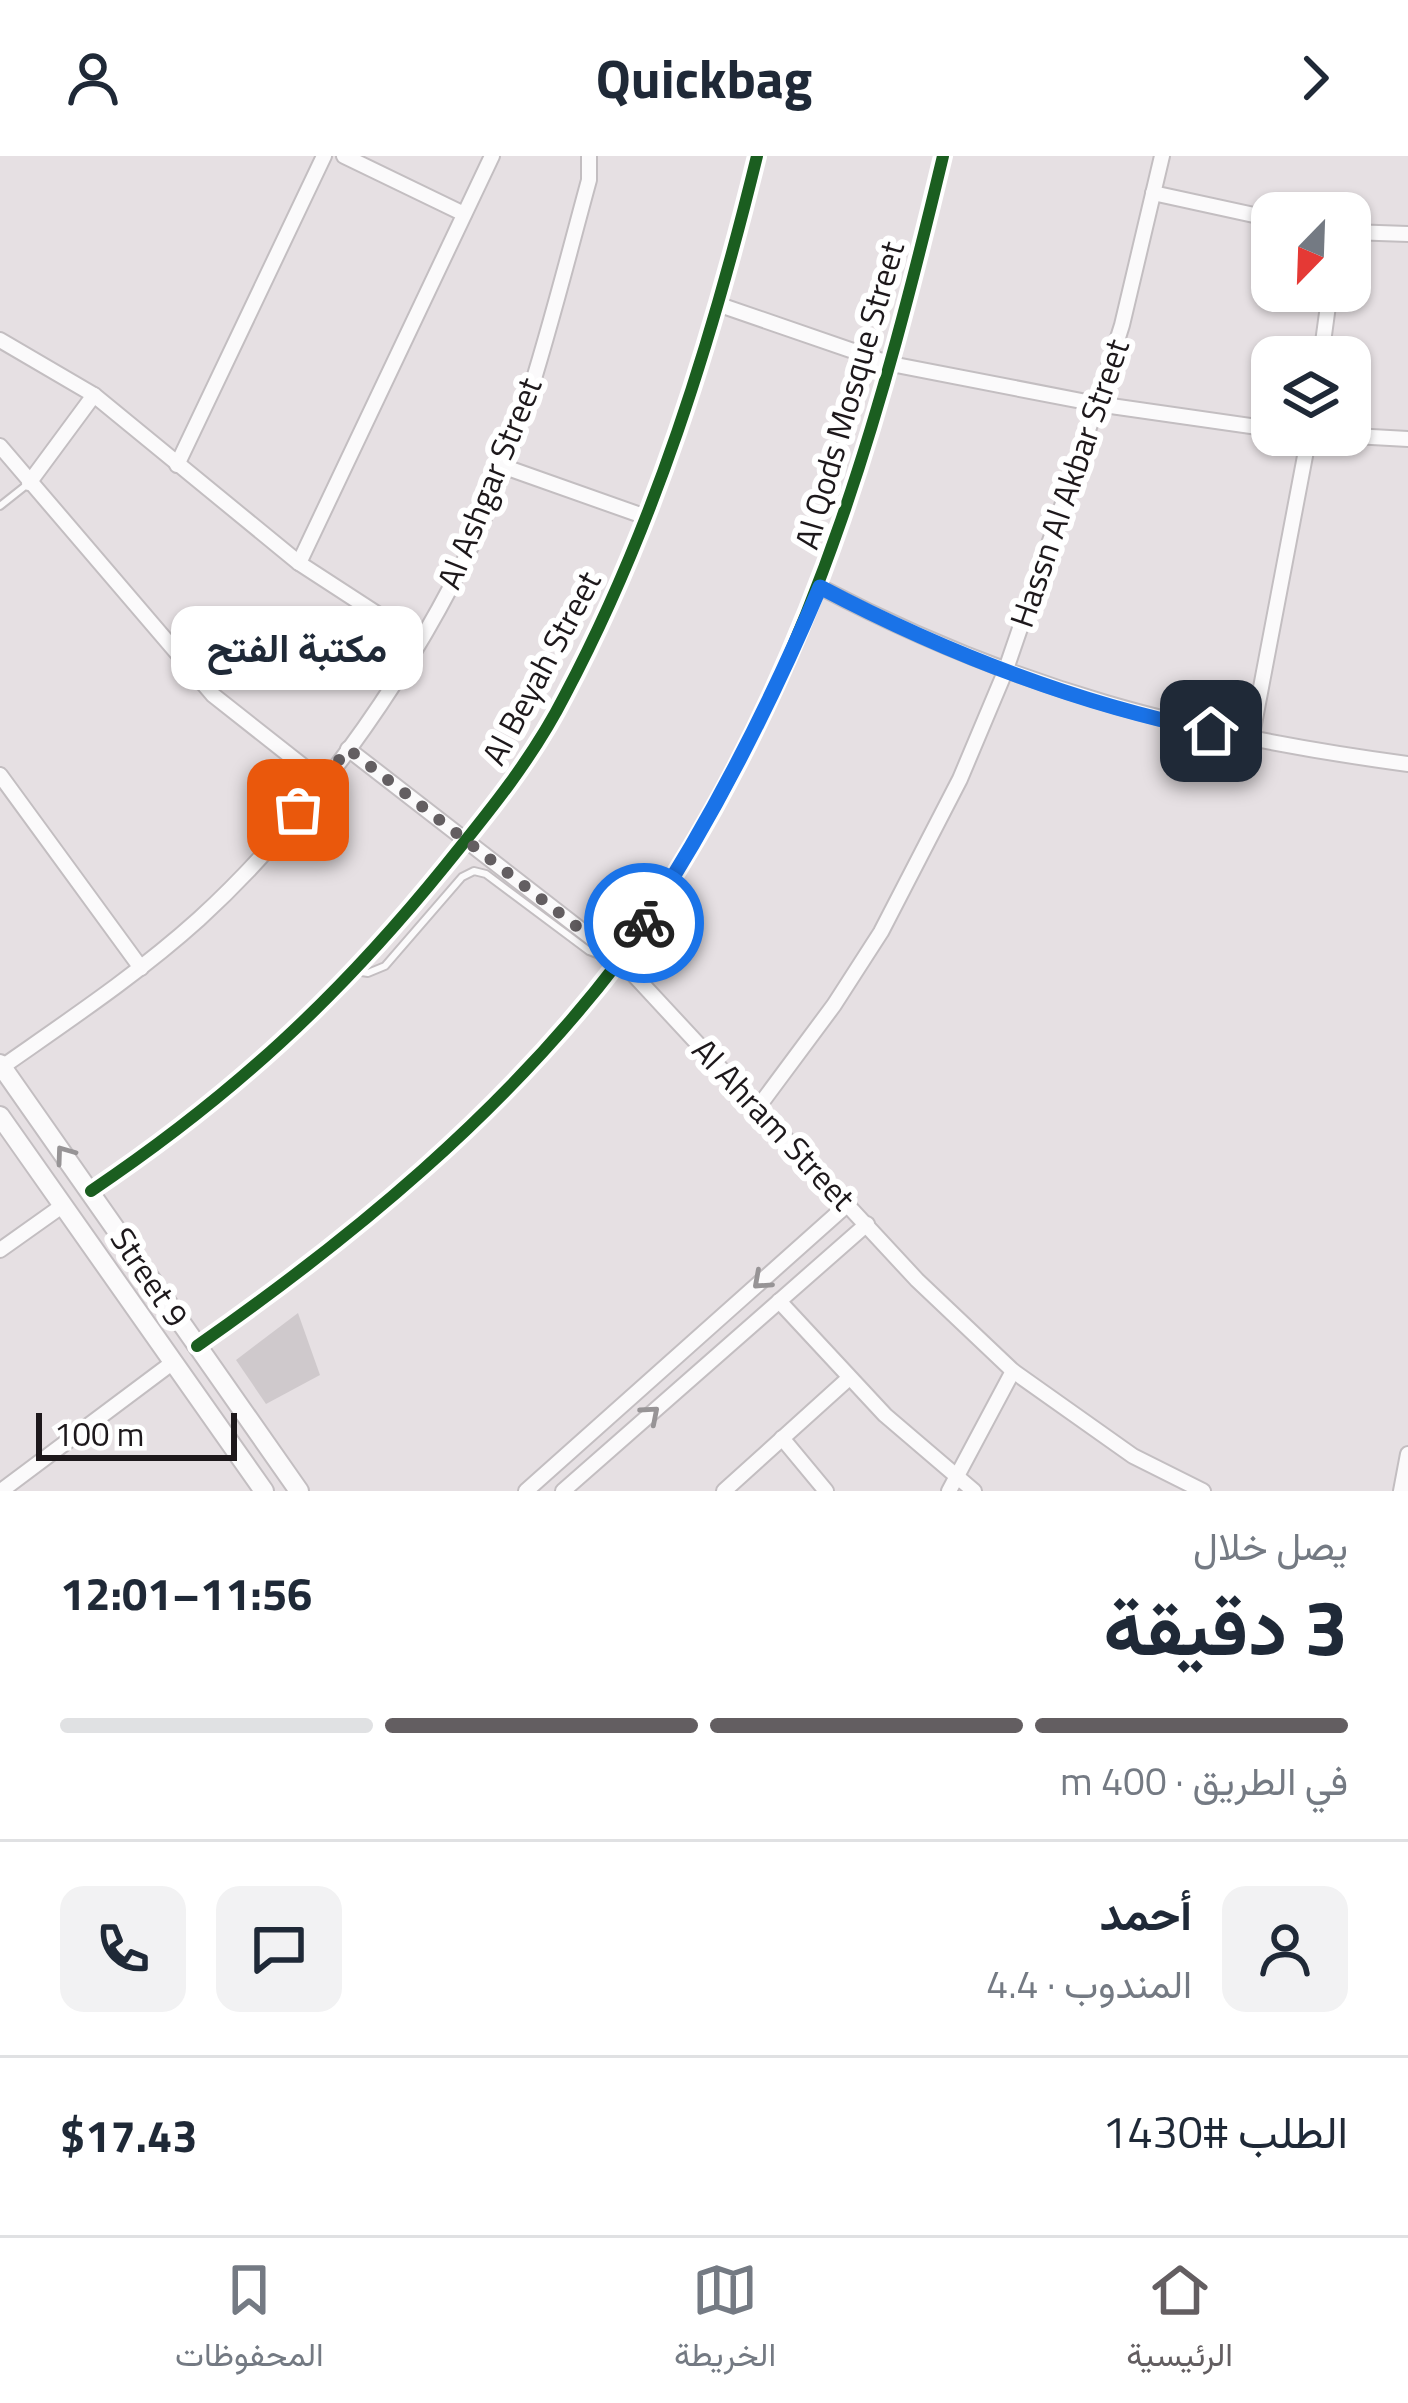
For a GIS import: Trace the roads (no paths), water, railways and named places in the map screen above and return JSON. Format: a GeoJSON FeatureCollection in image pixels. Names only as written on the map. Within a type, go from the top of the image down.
{"type":"FeatureCollection","features":[{"type":"Feature","properties":{"kind":"main road","name":"Street 9"},"geometry":{"type":"LineString","coordinates":[[1,1065],[299,1491]]}},
{"type":"Feature","properties":{"kind":"main road","name":"Street 9"},"geometry":{"type":"LineString","coordinates":[[0,1116],[264,1491]]}},
{"type":"Feature","properties":{"kind":"street"},"geometry":{"type":"LineString","coordinates":[[177,466],[325,156]]}},
{"type":"Feature","properties":{"kind":"street"},"geometry":{"type":"LineString","coordinates":[[344,156],[464,214]]}},
{"type":"Feature","properties":{"kind":"street"},"geometry":{"type":"LineString","coordinates":[[298,563],[492,156]]}},
{"type":"Feature","properties":{"kind":"street","name":"Al Ashgar Street"},"geometry":{"type":"LineString","coordinates":[[1,1065],[141,968],[250,868],[348,749],[419,641],[465,559],[502,466],[545,340],[589,180],[589,156]]}},
{"type":"Feature","properties":{"kind":"street","name":"Al Beyah Street"},"geometry":{"type":"LineString","coordinates":[[91,1191],[241,1082],[355,971],[514,781],[564,698],[646,517],[717,304],[757,156]]}},
{"type":"Feature","properties":{"kind":"street","name":"Al Qods Mosque Street"},"geometry":{"type":"LineString","coordinates":[[197,1346],[294,1277],[422,1170],[524,1070],[620,960],[738,764],[820,587],[891,364],[943,156]]}},
{"type":"Feature","properties":{"kind":"street","name":"Hassn Al Akbar Street"},"geometry":{"type":"LineString","coordinates":[[759,1106],[835,1005],[881,932],[960,779],[1005,672],[1097,404],[1122,325],[1162,156]]}},
{"type":"Feature","properties":{"kind":"street"},"geometry":{"type":"LineString","coordinates":[[1153,193],[1251,214]]}},
{"type":"Feature","properties":{"kind":"street"},"geometry":{"type":"LineString","coordinates":[[1371,233],[1408,234]]}},
{"type":"Feature","properties":{"kind":"street"},"geometry":{"type":"LineString","coordinates":[[717,304],[891,364],[1097,404],[1251,426]]}},
{"type":"Feature","properties":{"kind":"street"},"geometry":{"type":"LineString","coordinates":[[0,340],[94,395],[298,563],[419,641]]}},
{"type":"Feature","properties":{"kind":"street"},"geometry":{"type":"LineString","coordinates":[[29,483],[94,395]]}},
{"type":"Feature","properties":{"kind":"street"},"geometry":{"type":"LineString","coordinates":[[1371,437],[1408,439]]}},
{"type":"Feature","properties":{"kind":"street"},"geometry":{"type":"LineString","coordinates":[[0,446],[213,695],[322,781]]}},
{"type":"Feature","properties":{"kind":"street"},"geometry":{"type":"LineString","coordinates":[[1251,740],[1305,456]]}},
{"type":"Feature","properties":{"kind":"street"},"geometry":{"type":"LineString","coordinates":[[502,466],[646,517]]}},
{"type":"Feature","properties":{"kind":"street"},"geometry":{"type":"LineString","coordinates":[[820,587],[886,622],[1005,672],[1171,723],[1408,764]]}},
{"type":"Feature","properties":{"kind":"street","name":"Al Ahram Street"},"geometry":{"type":"LineString","coordinates":[[348,749],[620,960],[940,1304],[1012,1371],[1180,1487],[1203,1491]]}},
{"type":"Feature","properties":{"kind":"street"},"geometry":{"type":"LineString","coordinates":[[0,775],[141,968]]}},
{"type":"Feature","properties":{"kind":"street"},"geometry":{"type":"LineString","coordinates":[[526,1491],[849,1203]]}},
{"type":"Feature","properties":{"kind":"street"},"geometry":{"type":"LineString","coordinates":[[0,1250],[62,1206]]}},
{"type":"Feature","properties":{"kind":"street"},"geometry":{"type":"LineString","coordinates":[[563,1491],[867,1224]]}},
{"type":"Feature","properties":{"kind":"street"},"geometry":{"type":"LineString","coordinates":[[779,1301],[952,1484],[974,1491]]}},
{"type":"Feature","properties":{"kind":"street"},"geometry":{"type":"LineString","coordinates":[[1,1491],[172,1364]]}},
{"type":"Feature","properties":{"kind":"street"},"geometry":{"type":"LineString","coordinates":[[952,1484],[1012,1371]]}},
{"type":"Feature","properties":{"kind":"street"},"geometry":{"type":"LineString","coordinates":[[724,1491],[848,1378]]}},
{"type":"Feature","properties":{"kind":"street"},"geometry":{"type":"LineString","coordinates":[[782,1438],[826,1491]]}},
{"type":"Feature","properties":{"kind":"street"},"geometry":{"type":"LineString","coordinates":[[1401,1491],[1408,1454]]}},
{"type":"Feature","properties":{"kind":"lane"},"geometry":{"type":"LineString","coordinates":[[0,506],[29,483]]}},
{"type":"Feature","properties":{"kind":"lane"},"geometry":{"type":"LineString","coordinates":[[355,971],[368,973],[386,966],[462,877],[474,871],[486,874],[589,951],[620,960]]}},
{"type":"Feature","properties":{"kind":"place","name":"مكتبة الفتح"},"geometry":{"type":"Point","coordinates":[298,810]}}]}
